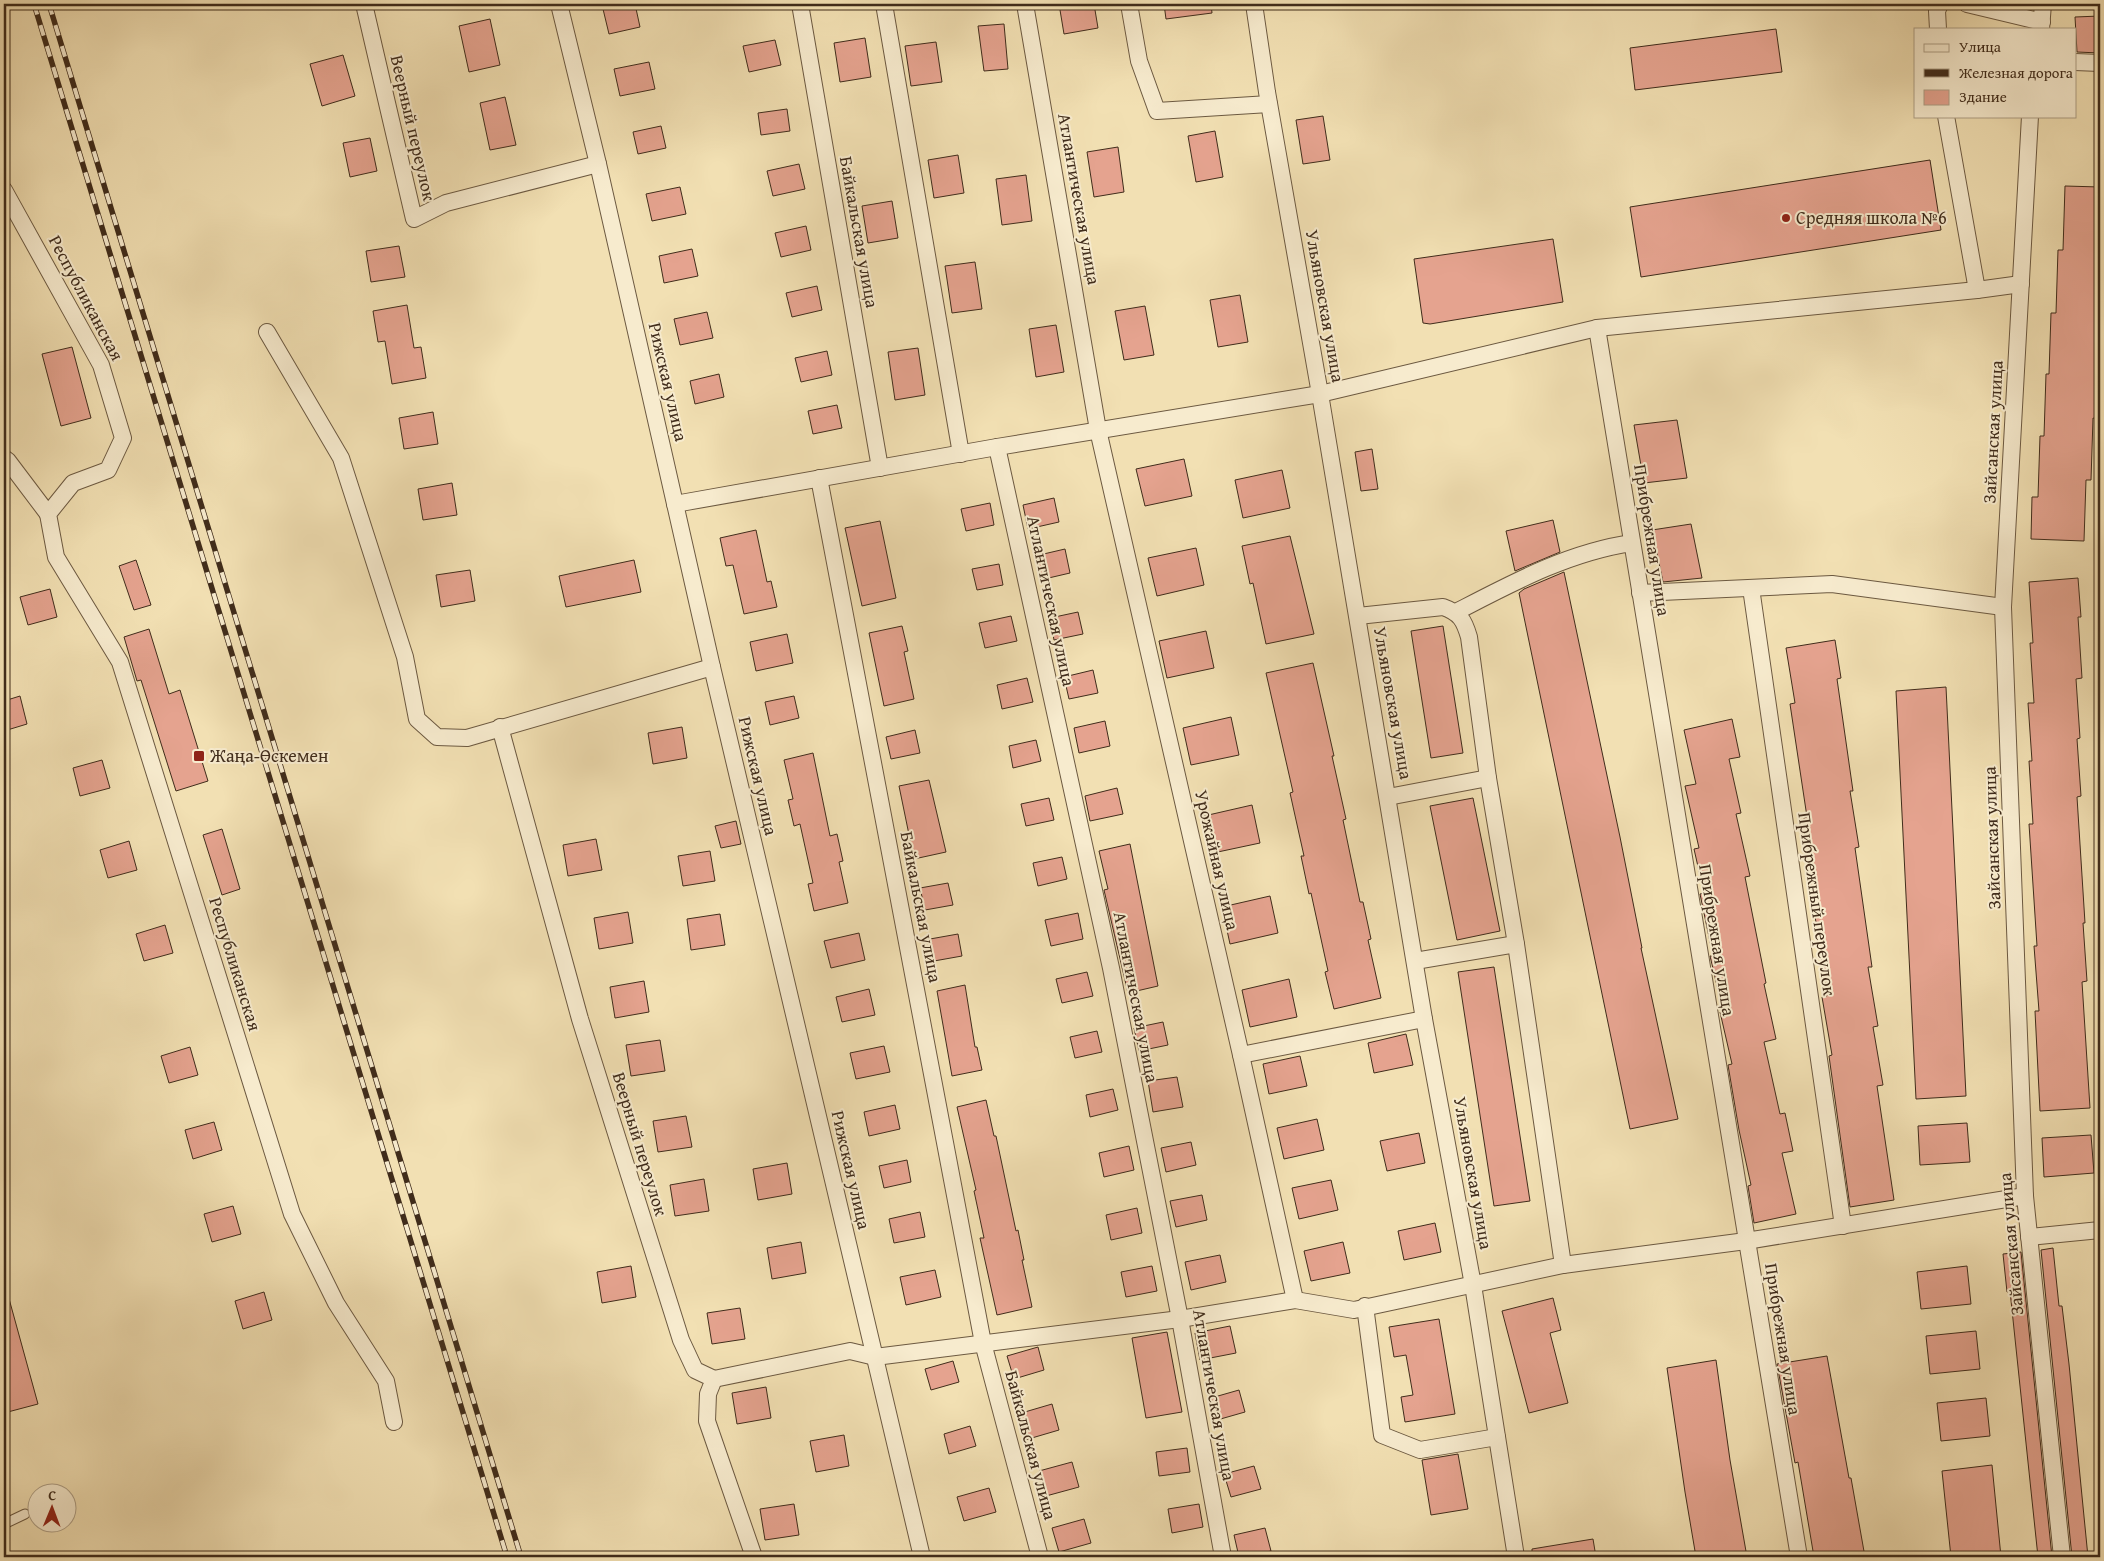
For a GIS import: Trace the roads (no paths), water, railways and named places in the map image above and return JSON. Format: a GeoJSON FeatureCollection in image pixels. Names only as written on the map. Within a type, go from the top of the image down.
{"type":"FeatureCollection","features":[{"type":"Feature","properties":{"kind":"street","name":"Веерный переулок"},"geometry":{"type":"LineString","coordinates":[[364,4],[414,219],[446,203],[598,164]]}},
{"type":"Feature","properties":{"kind":"street","name":"Рижская улица"},"geometry":{"type":"LineString","coordinates":[[559,4],[598,164],[712,667],[922,1557]]}},
{"type":"Feature","properties":{"kind":"street","name":"Байкальская улица"},"geometry":{"type":"LineString","coordinates":[[800,4],[880,468]]}},
{"type":"Feature","properties":{"kind":"street"},"geometry":{"type":"LineString","coordinates":[[884,4],[961,454]]}},
{"type":"Feature","properties":{"kind":"street","name":"Атлантическая улица"},"geometry":{"type":"LineString","coordinates":[[1025,4],[1098,430]]}},
{"type":"Feature","properties":{"kind":"street"},"geometry":{"type":"LineString","coordinates":[[1129,4],[1138,61],[1157,111],[1269,104]]}},
{"type":"Feature","properties":{"kind":"street","name":"Ульяновская улица"},"geometry":{"type":"LineString","coordinates":[[1254,4],[1269,104],[1358,616],[1424,1019],[1472,1285],[1516,1557]]}},
{"type":"Feature","properties":{"kind":"street"},"geometry":{"type":"LineString","coordinates":[[1967,4],[2041,25],[2043,4]]}},
{"type":"Feature","properties":{"kind":"street"},"geometry":{"type":"LineString","coordinates":[[1930,28],[1938,8]]}},
{"type":"Feature","properties":{"kind":"street"},"geometry":{"type":"LineString","coordinates":[[1938,8],[1938,28]]}},
{"type":"Feature","properties":{"kind":"street"},"geometry":{"type":"LineString","coordinates":[[2076,62],[2100,63]]}},
{"type":"Feature","properties":{"kind":"street"},"geometry":{"type":"LineString","coordinates":[[1946,118],[1977,290]]}},
{"type":"Feature","properties":{"kind":"street","name":"Зайсанская улица"},"geometry":{"type":"LineString","coordinates":[[2030,118],[2003,607],[2025,1196],[2062,1557]]}},
{"type":"Feature","properties":{"kind":"street","name":"Республиканская"},"geometry":{"type":"LineString","coordinates":[[4,190],[101,365],[123,438],[108,470],[73,483],[48,514]]}},
{"type":"Feature","properties":{"kind":"street"},"geometry":{"type":"LineString","coordinates":[[675,504],[1098,430],[1320,394],[1597,328],[2021,284]]}},
{"type":"Feature","properties":{"kind":"street","name":"Прибрежная улица"},"geometry":{"type":"LineString","coordinates":[[1597,328],[1799,1557]]}},
{"type":"Feature","properties":{"kind":"street"},"geometry":{"type":"LineString","coordinates":[[266,332],[341,458],[406,657],[417,719],[438,737],[467,738],[712,667]]}},
{"type":"Feature","properties":{"kind":"street","name":"Урожайная улица"},"geometry":{"type":"LineString","coordinates":[[1098,430],[1241,1054],[1295,1300]]}},
{"type":"Feature","properties":{"kind":"street","name":"Атлантическая улица"},"geometry":{"type":"LineString","coordinates":[[997,448],[1111,968],[1180,1319],[1223,1557]]}},
{"type":"Feature","properties":{"kind":"street","name":"Республиканская"},"geometry":{"type":"LineString","coordinates":[[4,458],[48,514],[56,557],[120,662],[292,1214],[336,1303],[386,1381],[394,1422]]}},
{"type":"Feature","properties":{"kind":"street","name":"Байкальская улица"},"geometry":{"type":"LineString","coordinates":[[819,478],[983,1342],[1040,1557]]}},
{"type":"Feature","properties":{"kind":"street"},"geometry":{"type":"LineString","coordinates":[[1563,1265],[1516,944],[1488,778],[1468,637],[1465,625],[1456,612],[1572,557],[1604,547],[1632,543]]}},
{"type":"Feature","properties":{"kind":"street"},"geometry":{"type":"LineString","coordinates":[[1640,593],[1832,584],[2003,607]]}},
{"type":"Feature","properties":{"kind":"street","name":"Прибрежный переулок"},"geometry":{"type":"LineString","coordinates":[[1751,588],[1843,1226]]}},
{"type":"Feature","properties":{"kind":"street","name":"Ульяновская улица"},"geometry":{"type":"LineString","coordinates":[[1358,616],[1443,607],[1456,612]]}},
{"type":"Feature","properties":{"kind":"street","name":"Веерный переулок"},"geometry":{"type":"LineString","coordinates":[[500,727],[580,1019],[681,1340],[695,1370],[714,1379]]}},
{"type":"Feature","properties":{"kind":"street","name":"Ульяновская улица"},"geometry":{"type":"LineString","coordinates":[[1388,797],[1488,778]]}},
{"type":"Feature","properties":{"kind":"street"},"geometry":{"type":"LineString","coordinates":[[1415,961],[1516,944]]}},
{"type":"Feature","properties":{"kind":"street"},"geometry":{"type":"LineString","coordinates":[[1241,1054],[1424,1019]]}},
{"type":"Feature","properties":{"kind":"street"},"geometry":{"type":"LineString","coordinates":[[754,1557],[707,1421],[708,1394],[714,1379],[850,1351],[875,1357],[983,1342],[1180,1319],[1295,1300],[1354,1310],[1365,1306],[1563,1265],[1746,1241],[2025,1196]]}},
{"type":"Feature","properties":{"kind":"street"},"geometry":{"type":"LineString","coordinates":[[2029,1237],[2100,1230]]}},
{"type":"Feature","properties":{"kind":"street"},"geometry":{"type":"LineString","coordinates":[[1365,1306],[1382,1435],[1420,1450],[1497,1437]]}},
{"type":"Feature","properties":{"kind":"lane"},"geometry":{"type":"LineString","coordinates":[[4,1524],[25,1514]]}},
{"type":"Feature","properties":{"kind":"railway"},"geometry":{"type":"LineString","coordinates":[[34,4],[507,1557]]}},
{"type":"Feature","properties":{"kind":"railway"},"geometry":{"type":"LineString","coordinates":[[49,4],[521,1557]]}},
{"type":"Feature","properties":{"kind":"place","name":"Средняя школа №6"},"geometry":{"type":"Point","coordinates":[1786,218]}},
{"type":"Feature","properties":{"kind":"place","name":"Жаңа-Өскемен"},"geometry":{"type":"Point","coordinates":[199,756]}}]}
